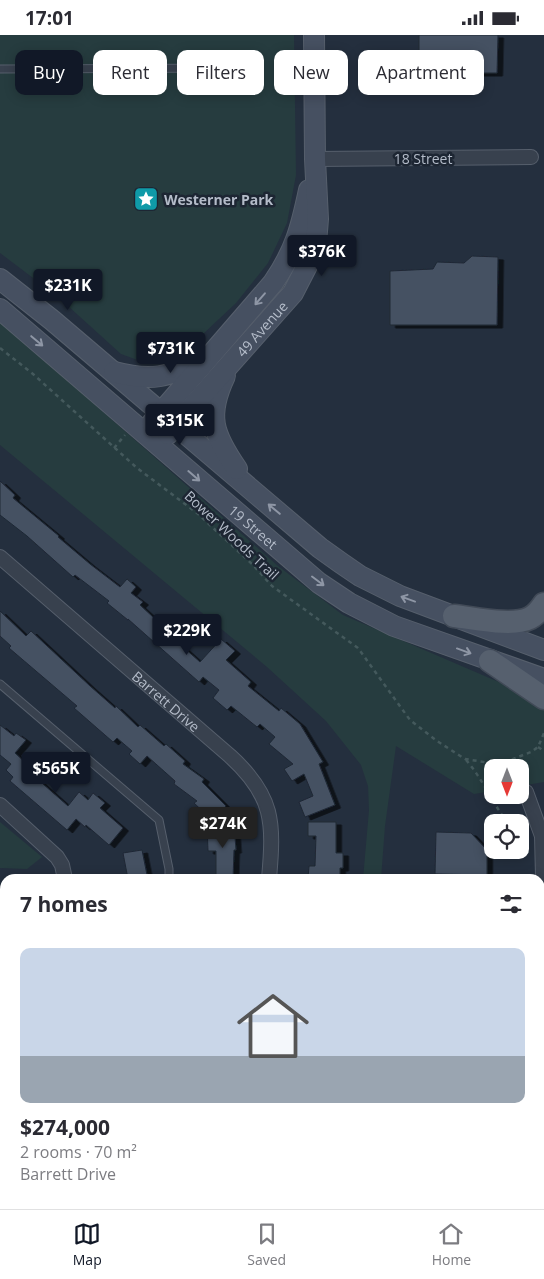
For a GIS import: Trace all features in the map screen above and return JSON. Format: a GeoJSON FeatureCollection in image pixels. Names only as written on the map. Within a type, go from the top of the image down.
{"type":"FeatureCollection","features":[{"type":"Feature","properties":{"kind":"main road","name":"49 Avenue"},"geometry":{"type":"LineString","coordinates":[[144,436],[168,419],[233,358],[293,293],[311,258],[316,243],[318,219],[315,159],[314,35]]}},
{"type":"Feature","properties":{"kind":"main road","name":"49 Avenue"},"geometry":{"type":"LineString","coordinates":[[168,419],[208,358],[273,283],[286,264],[296,244],[302,224],[315,159]]}},
{"type":"Feature","properties":{"kind":"main road","name":"19 Street"},"geometry":{"type":"LineString","coordinates":[[0,279],[52,320],[320,548],[360,576],[400,596],[544,650]]}},
{"type":"Feature","properties":{"kind":"main road","name":"19 Street"},"geometry":{"type":"LineString","coordinates":[[0,309],[144,436],[319,583],[349,603],[394,625],[544,679]]}},
{"type":"Feature","properties":{"kind":"main road"},"geometry":{"type":"LineString","coordinates":[[113,372],[136,377],[160,378],[177,373],[208,358]]}},
{"type":"Feature","properties":{"kind":"main road"},"geometry":{"type":"LineString","coordinates":[[233,358],[217,393],[214,409],[215,430],[223,449],[253,491]]}},
{"type":"Feature","properties":{"kind":"main road"},"geometry":{"type":"LineString","coordinates":[[454,616],[517,621],[530,618],[539,612],[544,604]]}},
{"type":"Feature","properties":{"kind":"main road"},"geometry":{"type":"LineString","coordinates":[[490,661],[544,698]]}},
{"type":"Feature","properties":{"kind":"street","name":"18 Street"},"geometry":{"type":"LineString","coordinates":[[315,159],[531,157]]}},
{"type":"Feature","properties":{"kind":"street","name":"Barrett Drive"},"geometry":{"type":"LineString","coordinates":[[0,557],[248,773],[262,796],[270,817],[272,841],[269,874]]}},
{"type":"Feature","properties":{"kind":"street"},"geometry":{"type":"LineString","coordinates":[[529,799],[542,835],[543,874]]}},
{"type":"Feature","properties":{"kind":"street"},"geometry":{"type":"LineString","coordinates":[[0,805],[54,853],[62,865],[64,874]]}},
{"type":"Feature","properties":{"kind":"lane"},"geometry":{"type":"LineString","coordinates":[[0,69],[177,68]]}},
{"type":"Feature","properties":{"kind":"lane"},"geometry":{"type":"LineString","coordinates":[[0,684],[160,820],[169,874]]}},
{"type":"Feature","properties":{"kind":"path","name":"Bower Woods Trail"},"geometry":{"type":"LineString","coordinates":[[0,348],[33,374],[137,468],[197,513],[253,565],[272,586],[358,648],[410,720],[436,741],[465,759],[484,762]]}},
{"type":"Feature","properties":{"kind":"path"},"geometry":{"type":"LineString","coordinates":[[114,448],[144,436]]}},
{"type":"Feature","properties":{"kind":"path"},"geometry":{"type":"LineString","coordinates":[[544,733],[538,747],[544,751]]}},
{"type":"Feature","properties":{"kind":"path","name":"Bower Woods Trail"},"geometry":{"type":"LineString","coordinates":[[513,759],[531,752],[538,747]]}},
{"type":"Feature","properties":{"kind":"path"},"geometry":{"type":"LineString","coordinates":[[465,759],[484,784]]}},
{"type":"Feature","properties":{"kind":"green space","name":"Westerner Park"},"geometry":{"type":"Polygon","coordinates":[[[0,35],[294,35],[294,50],[274,50],[274,95],[295,95],[296,175],[287,223],[268,263],[236,303],[203,334],[179,350],[160,358],[143,362],[121,354],[57,296],[0,253],[0,35]]]}},
{"type":"Feature","properties":{"kind":"green space"},"geometry":{"type":"Polygon","coordinates":[[[0,321],[278,566],[343,615],[501,683],[544,706],[544,782],[529,784],[529,759],[484,759],[484,792],[474,794],[396,746],[385,826],[381,874],[363,874],[369,810],[368,786],[361,765],[326,721],[267,667],[0,445],[0,321]]]}},
{"type":"Feature","properties":{"kind":"green space"},"geometry":{"type":"Polygon","coordinates":[[[0,822],[42,857],[27,869],[0,868],[0,822]]]}},
{"type":"Feature","properties":{"kind":"building"},"geometry":{"type":"Polygon","coordinates":[[[419,35],[498,35],[497,73],[484,73],[484,50],[419,50],[419,35]]]}},
{"type":"Feature","properties":{"kind":"building"},"geometry":{"type":"Polygon","coordinates":[[[472,256],[498,257],[497,325],[390,325],[390,271],[433,269],[437,262],[464,263],[472,256]]]}},
{"type":"Feature","properties":{"kind":"building"},"geometry":{"type":"Polygon","coordinates":[[[0,481],[15,495],[13,498],[90,564],[120,587],[127,579],[136,587],[131,593],[143,602],[140,605],[154,618],[157,616],[168,626],[164,630],[200,662],[221,639],[235,651],[226,660],[251,682],[248,686],[279,711],[281,708],[300,724],[323,762],[319,764],[335,805],[305,817],[299,802],[313,796],[304,774],[292,781],[284,769],[293,764],[269,744],[275,737],[260,724],[257,727],[231,706],[227,710],[213,698],[219,690],[203,677],[199,682],[128,619],[107,603],[109,601],[75,575],[73,577],[0,515],[0,481]]]}},
{"type":"Feature","properties":{"kind":"building"},"geometry":{"type":"Polygon","coordinates":[[[0,611],[26,636],[31,631],[90,686],[115,708],[116,706],[138,727],[140,725],[164,746],[166,744],[185,761],[183,764],[204,779],[202,782],[226,806],[212,820],[194,803],[197,801],[174,784],[175,781],[147,756],[140,764],[129,754],[132,751],[117,738],[113,742],[74,708],[77,706],[9,648],[11,646],[0,636],[0,611]]]}},
{"type":"Feature","properties":{"kind":"building"},"geometry":{"type":"Polygon","coordinates":[[[0,725],[14,736],[16,733],[26,740],[15,753],[37,773],[34,776],[68,806],[79,792],[88,800],[93,793],[105,803],[100,808],[123,828],[109,845],[76,819],[67,830],[10,781],[13,777],[6,770],[11,764],[0,755],[0,725]]]}},
{"type":"Feature","properties":{"kind":"building"},"geometry":{"type":"Polygon","coordinates":[[[308,822],[336,822],[336,853],[343,853],[343,868],[340,868],[340,874],[308,874],[309,866],[315,866],[316,836],[308,836],[308,822]]]}},
{"type":"Feature","properties":{"kind":"building"},"geometry":{"type":"Polygon","coordinates":[[[234,824],[236,850],[234,850],[233,874],[216,874],[216,851],[208,851],[207,825],[234,824]]]}},
{"type":"Feature","properties":{"kind":"building"},"geometry":{"type":"Polygon","coordinates":[[[436,832],[471,833],[484,847],[484,859],[487,859],[487,874],[435,874],[436,832]]]}},
{"type":"Feature","properties":{"kind":"building"},"geometry":{"type":"Polygon","coordinates":[[[142,850],[147,874],[127,874],[123,853],[142,850]]]}},
{"type":"Feature","properties":{"kind":"place","name":"Westerner Park"},"geometry":{"type":"Point","coordinates":[146,199]}}]}
